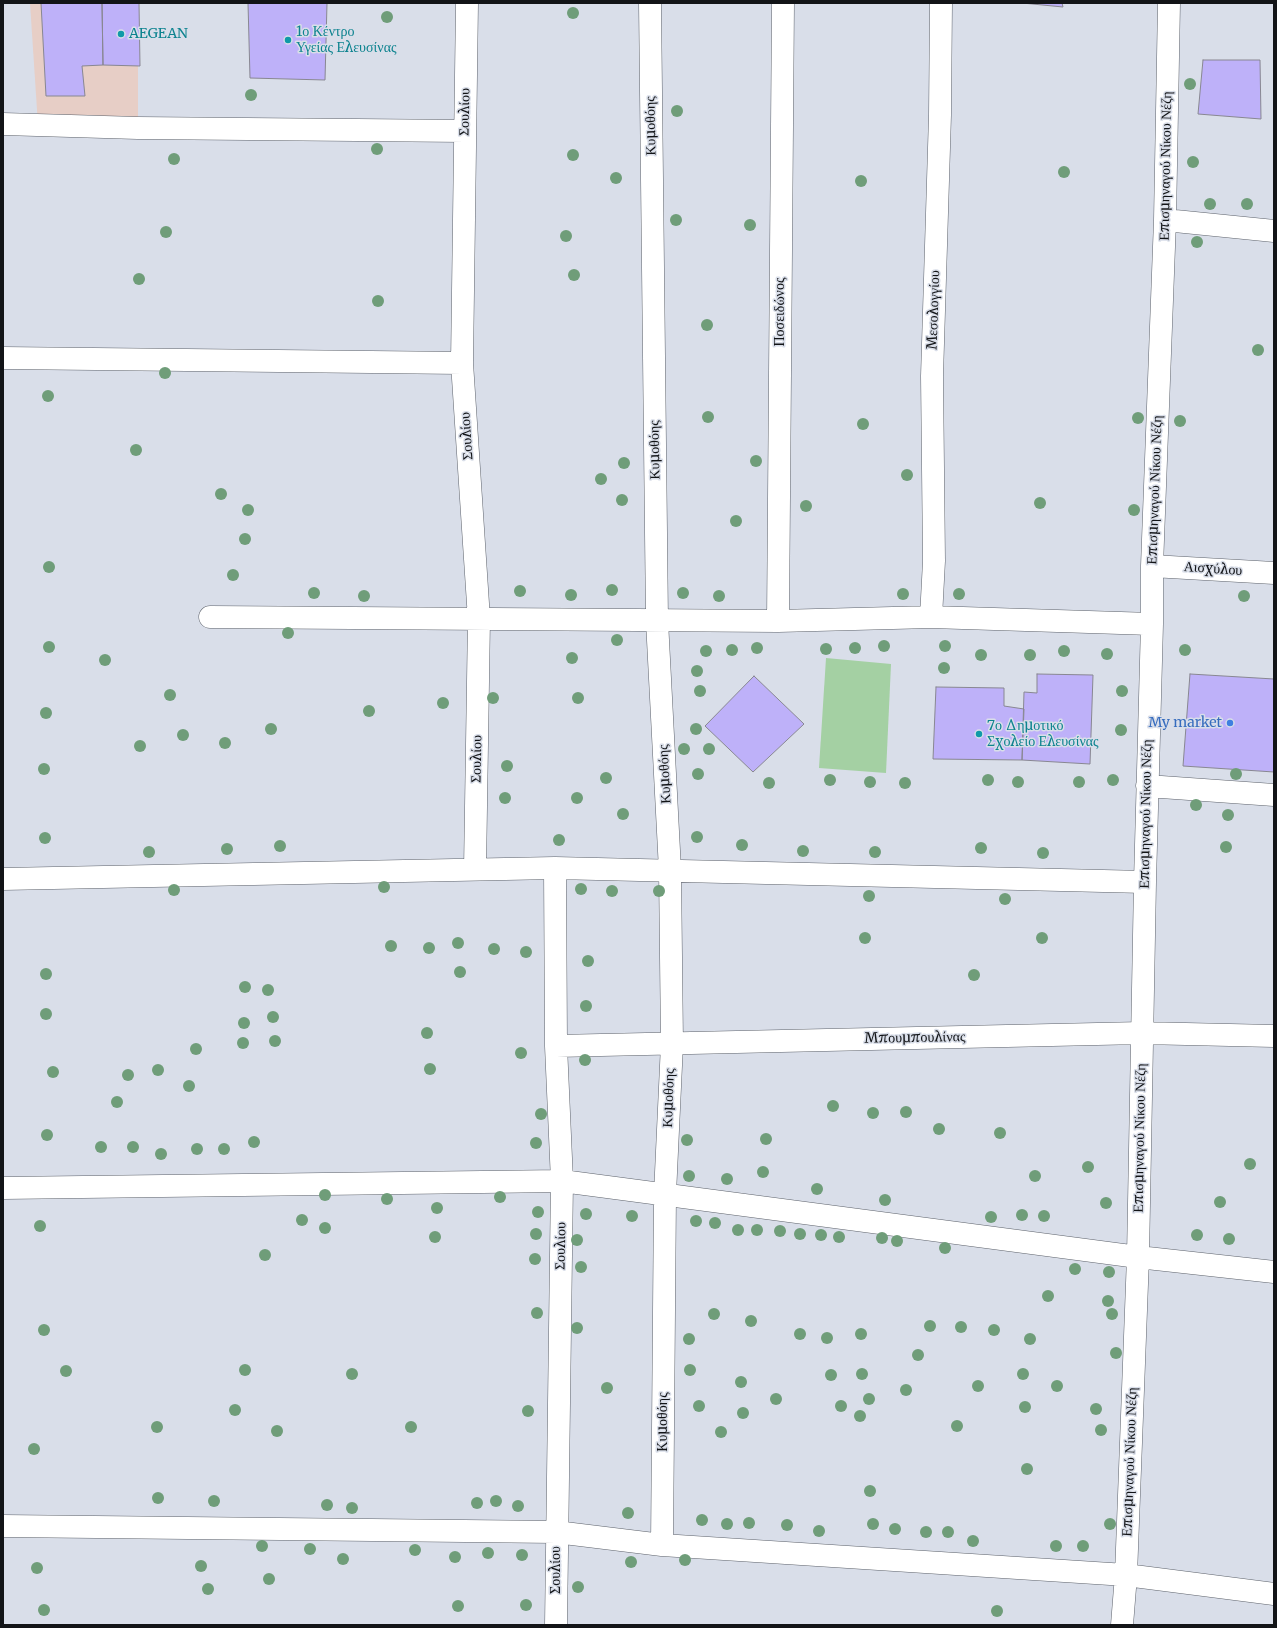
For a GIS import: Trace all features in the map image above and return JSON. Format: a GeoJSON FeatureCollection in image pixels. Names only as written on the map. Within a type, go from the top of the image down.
{"type":"FeatureCollection","features":[{"type":"Feature","properties":{"kind":"street","name":"Σουλίου"},"geometry":{"type":"LineString","coordinates":[[467,3],[462,363],[479,619],[475,869]]}},
{"type":"Feature","properties":{"kind":"street","name":"Κυμοθόης"},"geometry":{"type":"LineString","coordinates":[[650,3],[657,621],[670,870],[672,1044],[665,1194],[662,1545]]}},
{"type":"Feature","properties":{"kind":"street","name":"Ποσειδώνος"},"geometry":{"type":"LineString","coordinates":[[778,621],[783,3]]}},
{"type":"Feature","properties":{"kind":"street","name":"Μεσολογγίου"},"geometry":{"type":"LineString","coordinates":[[931,617],[934,561],[932,376],[940,115],[941,3]]}},
{"type":"Feature","properties":{"kind":"street","name":"Επισμηναγού Νίκου Νέζη"},"geometry":{"type":"LineString","coordinates":[[1122,1625],[1126,1575],[1138,1257],[1152,566],[1165,220],[1169,3]]}},
{"type":"Feature","properties":{"kind":"street"},"geometry":{"type":"LineString","coordinates":[[3,124],[138,128],[465,131]]}},
{"type":"Feature","properties":{"kind":"street"},"geometry":{"type":"LineString","coordinates":[[1165,220],[1274,231]]}},
{"type":"Feature","properties":{"kind":"street"},"geometry":{"type":"LineString","coordinates":[[3,358],[462,363]]}},
{"type":"Feature","properties":{"kind":"street","name":"Αισχύλου"},"geometry":{"type":"LineString","coordinates":[[1152,566],[1274,573]]}},
{"type":"Feature","properties":{"kind":"street"},"geometry":{"type":"LineString","coordinates":[[210,617],[778,621],[931,617],[1152,624]]}},
{"type":"Feature","properties":{"kind":"street"},"geometry":{"type":"LineString","coordinates":[[1147,786],[1274,795]]}},
{"type":"Feature","properties":{"kind":"street","name":"Σουλίου"},"geometry":{"type":"LineString","coordinates":[[555,868],[556,1046],[562,1181],[556,1532],[556,1625]]}},
{"type":"Feature","properties":{"kind":"street"},"geometry":{"type":"LineString","coordinates":[[3,879],[555,868],[1145,882]]}},
{"type":"Feature","properties":{"kind":"street","name":"Μπουμπουλίνας"},"geometry":{"type":"LineString","coordinates":[[556,1046],[1142,1033],[1274,1036]]}},
{"type":"Feature","properties":{"kind":"street"},"geometry":{"type":"LineString","coordinates":[[3,1188],[562,1181],[1138,1257],[1274,1272]]}},
{"type":"Feature","properties":{"kind":"street"},"geometry":{"type":"LineString","coordinates":[[3,1526],[556,1532],[662,1545],[1126,1575],[1274,1594]]}},
{"type":"Feature","properties":{"kind":"shaded area"},"geometry":{"type":"Polygon","coordinates":[[[30,3],[138,3],[138,128],[38,125],[30,3]]]}},
{"type":"Feature","properties":{"kind":"green space"},"geometry":{"type":"Polygon","coordinates":[[[826,658],[891,664],[886,773],[819,768],[826,658]]]}},
{"type":"Feature","properties":{"kind":"building","name":"AEGEAN"},"geometry":{"type":"Polygon","coordinates":[[[41,3],[102,3],[103,65],[82,66],[85,96],[46,96],[41,3]]]}},
{"type":"Feature","properties":{"kind":"building","name":"AEGEAN"},"geometry":{"type":"Polygon","coordinates":[[[102,3],[139,3],[140,66],[103,65],[102,3]]]}},
{"type":"Feature","properties":{"kind":"building","name":"1ο Κέντρο Υγείας Ελευσίνας"},"geometry":{"type":"Polygon","coordinates":[[[248,3],[327,3],[325,80],[250,78],[248,3]]]}},
{"type":"Feature","properties":{"kind":"building"},"geometry":{"type":"Polygon","coordinates":[[[1022,3],[1062,3],[1063,7],[1022,3]]]}},
{"type":"Feature","properties":{"kind":"building"},"geometry":{"type":"Polygon","coordinates":[[[1203,60],[1260,60],[1261,119],[1198,114],[1203,60]]]}},
{"type":"Feature","properties":{"kind":"building","name":"7ο Δημοτικό Σχολείο Ελευσίνας"},"geometry":{"type":"Polygon","coordinates":[[[1037,674],[1093,675],[1090,764],[1022,760],[1024,692],[1037,693],[1037,674]]]}},
{"type":"Feature","properties":{"kind":"building","name":"My market"},"geometry":{"type":"Polygon","coordinates":[[[1190,674],[1274,679],[1274,772],[1183,766],[1190,674]]]}},
{"type":"Feature","properties":{"kind":"building"},"geometry":{"type":"Polygon","coordinates":[[[754,676],[804,724],[753,772],[705,726],[754,676]]]}},
{"type":"Feature","properties":{"kind":"building","name":"7ο Δημοτικό Σχολείο Ελευσίνας"},"geometry":{"type":"Polygon","coordinates":[[[936,687],[1004,688],[1004,706],[1024,709],[1022,760],[933,759],[936,687]]]}},
{"type":"Feature","properties":{"kind":"place","name":"AEGEAN"},"geometry":{"type":"Point","coordinates":[121,34]}},
{"type":"Feature","properties":{"kind":"place","name":"1ο Κέντρο Υγείας Ελευσίνας"},"geometry":{"type":"Point","coordinates":[288,40]}},
{"type":"Feature","properties":{"kind":"place","name":"My market"},"geometry":{"type":"Point","coordinates":[1230,723]}},
{"type":"Feature","properties":{"kind":"place","name":"7ο Δημοτικό Σχολείο Ελευσίνας"},"geometry":{"type":"Point","coordinates":[979,734]}}]}
